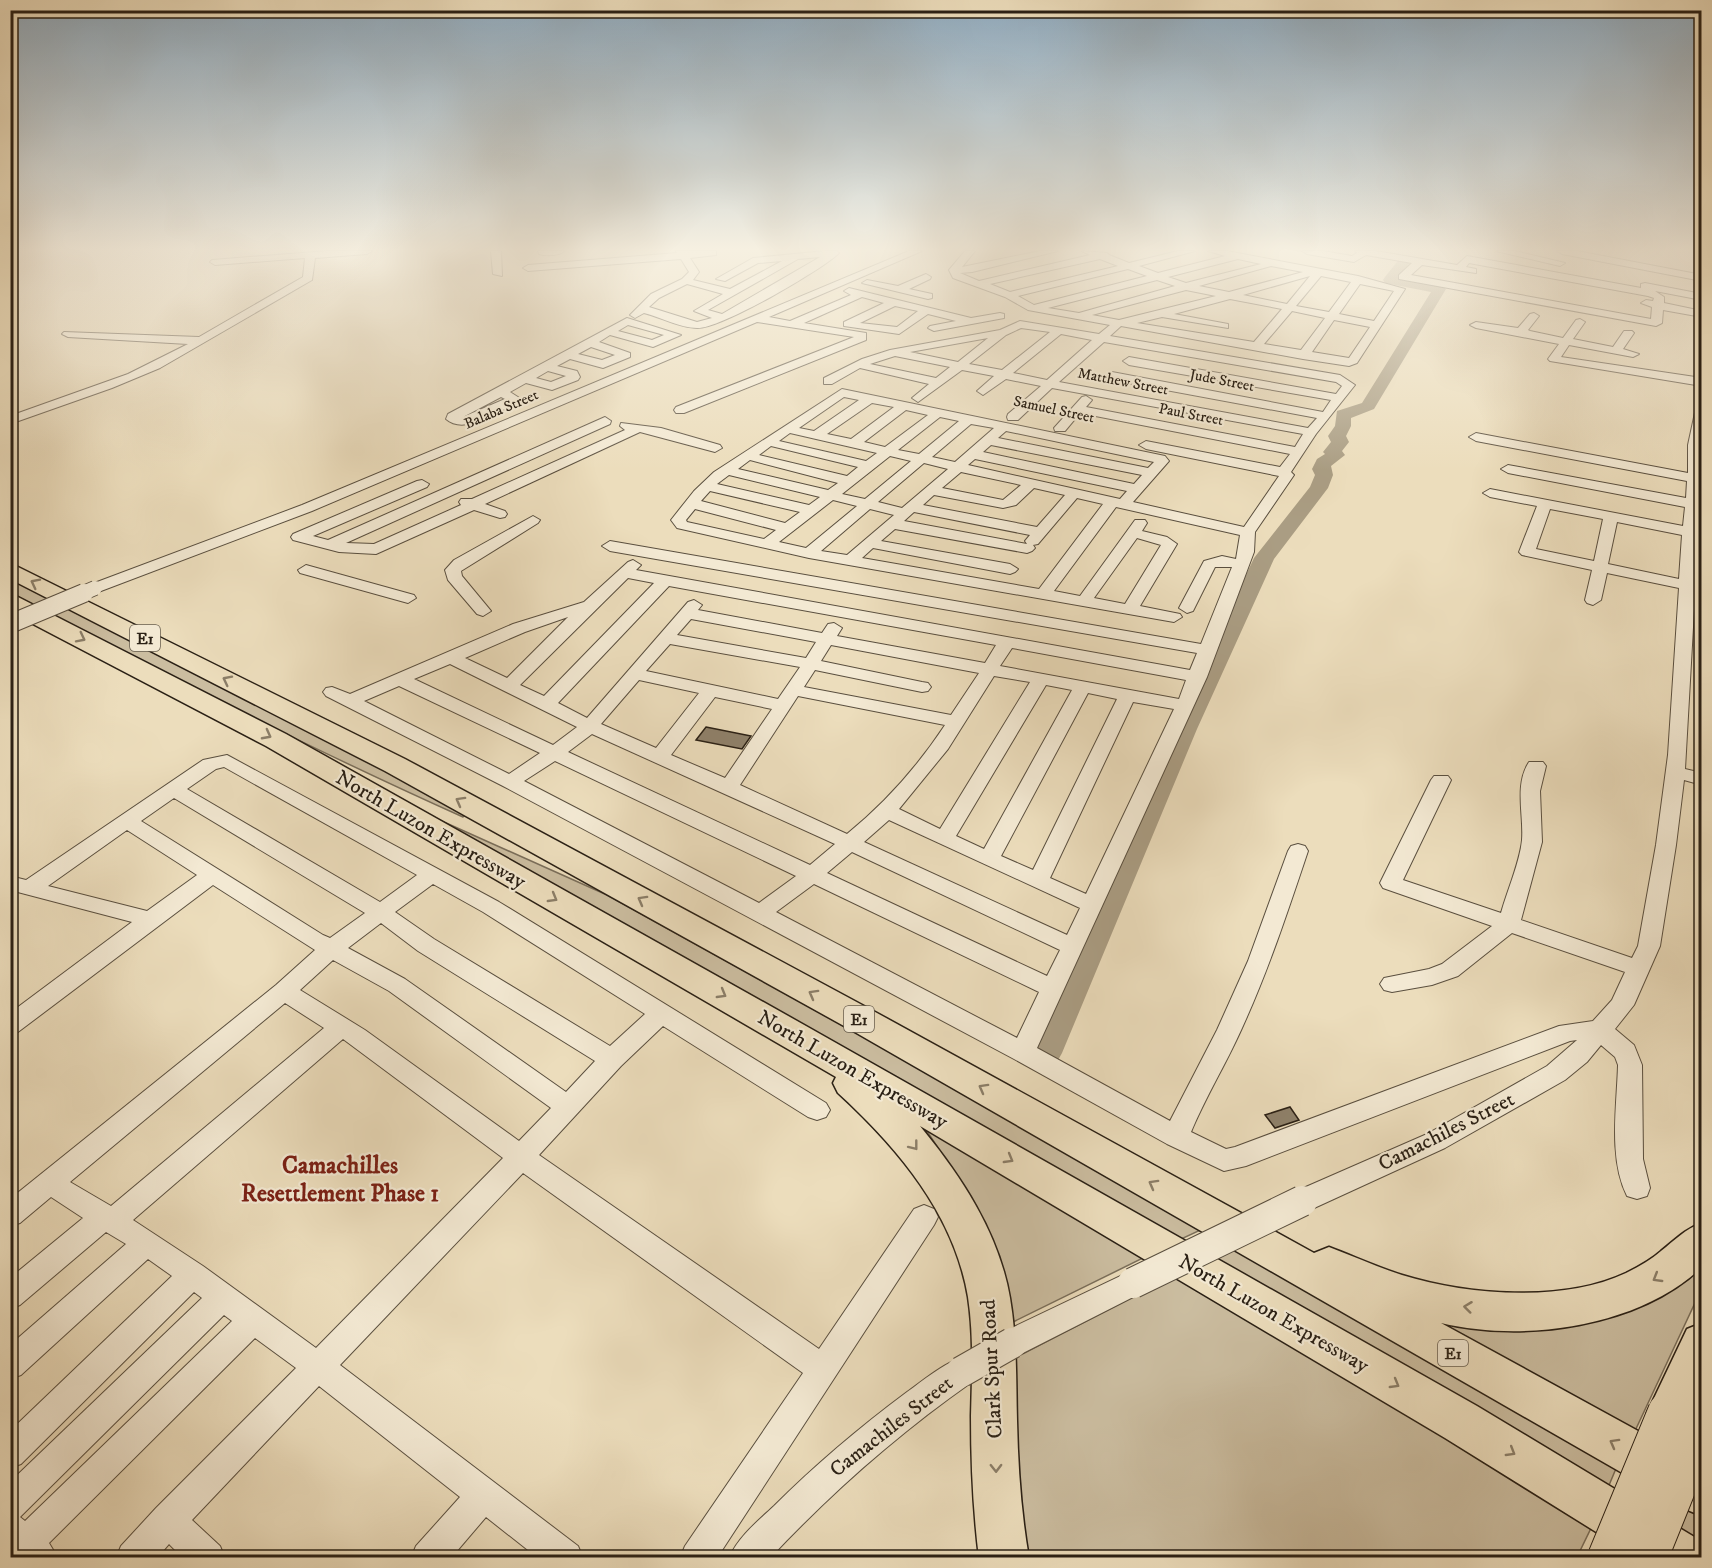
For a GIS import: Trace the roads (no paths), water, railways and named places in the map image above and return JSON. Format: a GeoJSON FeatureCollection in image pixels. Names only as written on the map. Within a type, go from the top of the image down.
{"type":"FeatureCollection","features":[{"type":"Feature","properties":{"kind":"highway","name":"North Luzon Expressway"},"geometry":{"type":"LineString","coordinates":[[10,570],[395,765],[874,1027],[1701,1492]]}},
{"type":"Feature","properties":{"kind":"highway","name":"North Luzon Expressway"},"geometry":{"type":"LineString","coordinates":[[10,602],[276,740],[794,1035],[1450,1416],[1684,1557]]}},
{"type":"Feature","properties":{"kind":"highway","name":"Clark Spur Road"},"geometry":{"type":"LineString","coordinates":[[794,1035],[869,1098],[904,1133],[945,1190],[973,1241],[986,1282],[993,1333],[997,1505],[1004,1557]]}},
{"type":"Feature","properties":{"kind":"highway","name":"E1"},"geometry":{"type":"LineString","coordinates":[[1204,1213],[1410,1297],[1442,1304],[1495,1310],[1561,1309],[1618,1296],[1661,1276],[1684,1258],[1701,1240]]}},
{"type":"Feature","properties":{"kind":"highway"},"geometry":{"type":"LineString","coordinates":[[1645,1557],[1690,1421],[1701,1343]]}},
{"type":"Feature","properties":{"kind":"highway"},"geometry":{"type":"LineString","coordinates":[[1610,1557],[1690,1421]]}},
{"type":"Feature","properties":{"kind":"street"},"geometry":{"type":"LineString","coordinates":[[10,420],[148,368],[182,353],[230,324]]}},
{"type":"Feature","properties":{"kind":"street"},"geometry":{"type":"LineString","coordinates":[[501,392],[514,397],[513,400],[469,420],[461,422],[452,419],[622,324]]}},
{"type":"Feature","properties":{"kind":"street"},"geometry":{"type":"LineString","coordinates":[[610,332],[650,344],[656,344],[675,336],[637,324]]}},
{"type":"Feature","properties":{"kind":"street","name":"Balaba Street"},"geometry":{"type":"LineString","coordinates":[[10,624],[95,588],[297,513],[746,324]]}},
{"type":"Feature","properties":{"kind":"street"},"geometry":{"type":"LineString","coordinates":[[782,324],[862,335]]}},
{"type":"Feature","properties":{"kind":"street"},"geometry":{"type":"LineString","coordinates":[[790,326],[794,324]]}},
{"type":"Feature","properties":{"kind":"street"},"geometry":{"type":"LineString","coordinates":[[849,324],[899,331],[909,324]]}},
{"type":"Feature","properties":{"kind":"street"},"geometry":{"type":"LineString","coordinates":[[934,328],[954,324]]}},
{"type":"Feature","properties":{"kind":"street"},"geometry":{"type":"LineString","coordinates":[[853,444],[1013,325],[1022,324]]}},
{"type":"Feature","properties":{"kind":"street"},"geometry":{"type":"LineString","coordinates":[[1025,324],[1340,379],[1349,385],[1311,432],[1288,468],[1277,471]]}},
{"type":"Feature","properties":{"kind":"street"},"geometry":{"type":"LineString","coordinates":[[850,560],[973,454],[1049,383],[1104,338],[1117,324]]}},
{"type":"Feature","properties":{"kind":"street"},"geometry":{"type":"LineString","coordinates":[[1124,324],[1303,356],[1353,361],[1378,325],[1374,324]]}},
{"type":"Feature","properties":{"kind":"street"},"geometry":{"type":"LineString","coordinates":[[1210,340],[1224,324]]}},
{"type":"Feature","properties":{"kind":"street"},"geometry":{"type":"LineString","coordinates":[[1256,347],[1275,324]]}},
{"type":"Feature","properties":{"kind":"street"},"geometry":{"type":"LineString","coordinates":[[1303,356],[1325,324]]}},
{"type":"Feature","properties":{"kind":"street"},"geometry":{"type":"LineString","coordinates":[[1524,333],[1529,324]]}},
{"type":"Feature","properties":{"kind":"street"},"geometry":{"type":"LineString","coordinates":[[1578,324],[1554,359],[1586,370],[1701,382]]}},
{"type":"Feature","properties":{"kind":"street"},"geometry":{"type":"LineString","coordinates":[[1476,325],[1633,354]]}},
{"type":"Feature","properties":{"kind":"street"},"geometry":{"type":"LineString","coordinates":[[680,410],[857,341],[873,328]]}},
{"type":"Feature","properties":{"kind":"street"},"geometry":{"type":"LineString","coordinates":[[983,391],[1060,330]]}},
{"type":"Feature","properties":{"kind":"street"},"geometry":{"type":"LineString","coordinates":[[860,365],[894,352],[1002,333]]}},
{"type":"Feature","properties":{"kind":"street"},"geometry":{"type":"LineString","coordinates":[[1616,351],[1628,333]]}},
{"type":"Feature","properties":{"kind":"street"},"geometry":{"type":"LineString","coordinates":[[68,334],[201,341]]}},
{"type":"Feature","properties":{"kind":"street"},"geometry":{"type":"LineString","coordinates":[[569,355],[603,364],[626,355],[591,343]]}},
{"type":"Feature","properties":{"kind":"street"},"geometry":{"type":"LineString","coordinates":[[1060,428],[1145,345]]}},
{"type":"Feature","properties":{"kind":"street"},"geometry":{"type":"LineString","coordinates":[[1586,370],[1588,357],[1594,347]]}},
{"type":"Feature","properties":{"kind":"street","name":"Matthew Street"},"geometry":{"type":"LineString","coordinates":[[894,352],[1094,393],[1311,432]]}},
{"type":"Feature","properties":{"kind":"street"},"geometry":{"type":"LineString","coordinates":[[1129,361],[1340,398]]}},
{"type":"Feature","properties":{"kind":"street"},"geometry":{"type":"LineString","coordinates":[[860,365],[938,382]]}},
{"type":"Feature","properties":{"kind":"street","name":"Samuel Street"},"geometry":{"type":"LineString","coordinates":[[860,365],[828,381],[911,402],[1009,421],[1060,428],[1277,471]]}},
{"type":"Feature","properties":{"kind":"street"},"geometry":{"type":"LineString","coordinates":[[526,379],[550,386],[574,377],[573,374],[548,367]]}},
{"type":"Feature","properties":{"kind":"street","name":"Jude Street"},"geometry":{"type":"LineString","coordinates":[[1112,376],[1326,416]]}},
{"type":"Feature","properties":{"kind":"street"},"geometry":{"type":"LineString","coordinates":[[1044,593],[1118,503],[1137,489],[1162,460],[1009,421],[969,418],[939,412],[911,402],[838,394],[727,470],[707,486],[678,520],[679,523],[809,553],[1130,609],[1181,612],[1209,564],[1222,561],[1242,564]]}},
{"type":"Feature","properties":{"kind":"street"},"geometry":{"type":"LineString","coordinates":[[817,435],[871,398]]}},
{"type":"Feature","properties":{"kind":"street","name":"Camachiles Street"},"geometry":{"type":"LineString","coordinates":[[746,1557],[844,1461],[913,1404],[961,1372],[1012,1343],[1133,1283],[1302,1201],[1436,1141],[1546,1079],[1578,1055],[1622,1005],[1649,946],[1674,772],[1695,587],[1691,532],[1701,408]]}},
{"type":"Feature","properties":{"kind":"street","name":"Paul Street"},"geometry":{"type":"LineString","coordinates":[[1077,409],[1299,452]]}},
{"type":"Feature","properties":{"kind":"street"},"geometry":{"type":"LineString","coordinates":[[767,544],[939,412]]}},
{"type":"Feature","properties":{"kind":"street"},"geometry":{"type":"LineString","coordinates":[[586,416],[637,429],[661,432],[715,448]]}},
{"type":"Feature","properties":{"kind":"street"},"geometry":{"type":"LineString","coordinates":[[809,553],[969,418]]}},
{"type":"Feature","properties":{"kind":"street"},"geometry":{"type":"LineString","coordinates":[[408,598],[306,570],[334,546],[444,493],[605,421]]}},
{"type":"Feature","properties":{"kind":"street"},"geometry":{"type":"LineString","coordinates":[[422,484],[298,537],[334,546],[376,549],[637,429]]}},
{"type":"Feature","properties":{"kind":"street"},"geometry":{"type":"LineString","coordinates":[[788,429],[1248,532]]}},
{"type":"Feature","properties":{"kind":"street"},"geometry":{"type":"LineString","coordinates":[[1476,436],[1602,460],[1696,468]]}},
{"type":"Feature","properties":{"kind":"street"},"geometry":{"type":"LineString","coordinates":[[988,440],[1151,473]]}},
{"type":"Feature","properties":{"kind":"street"},"geometry":{"type":"LineString","coordinates":[[769,442],[868,466]]}},
{"type":"Feature","properties":{"kind":"street"},"geometry":{"type":"LineString","coordinates":[[973,454],[1137,489]]}},
{"type":"Feature","properties":{"kind":"street"},"geometry":{"type":"LineString","coordinates":[[748,456],[849,481]]}},
{"type":"Feature","properties":{"kind":"street"},"geometry":{"type":"LineString","coordinates":[[1599,486],[1602,460]]}},
{"type":"Feature","properties":{"kind":"street"},"geometry":{"type":"LineString","coordinates":[[1508,469],[1693,504]]}},
{"type":"Feature","properties":{"kind":"street"},"geometry":{"type":"LineString","coordinates":[[727,470],[866,504],[1040,532]]}},
{"type":"Feature","properties":{"kind":"street"},"geometry":{"type":"LineString","coordinates":[[1023,1052],[1198,676],[1242,564],[1248,543],[1248,532],[1287,476],[1277,471]]}},
{"type":"Feature","properties":{"kind":"street"},"geometry":{"type":"LineString","coordinates":[[394,473],[471,505],[500,513]]}},
{"type":"Feature","properties":{"kind":"street"},"geometry":{"type":"LineString","coordinates":[[931,490],[1003,504],[1011,502],[1032,483]]}},
{"type":"Feature","properties":{"kind":"street"},"geometry":{"type":"LineString","coordinates":[[707,486],[811,510]]}},
{"type":"Feature","properties":{"kind":"street"},"geometry":{"type":"LineString","coordinates":[[995,585],[1074,493]]}},
{"type":"Feature","properties":{"kind":"street"},"geometry":{"type":"LineString","coordinates":[[1490,493],[1691,532]]}},
{"type":"Feature","properties":{"kind":"street"},"geometry":{"type":"LineString","coordinates":[[694,504],[788,528]]}},
{"type":"Feature","properties":{"kind":"street"},"geometry":{"type":"LineString","coordinates":[[1545,504],[1527,552],[1695,587]]}},
{"type":"Feature","properties":{"kind":"street"},"geometry":{"type":"LineString","coordinates":[[1085,600],[1148,511]]}},
{"type":"Feature","properties":{"kind":"street"},"geometry":{"type":"LineString","coordinates":[[1593,600],[1611,517]]}},
{"type":"Feature","properties":{"kind":"street"},"geometry":{"type":"LineString","coordinates":[[483,611],[454,577],[453,570],[469,557],[498,543],[532,520]]}},
{"type":"Feature","properties":{"kind":"street"},"geometry":{"type":"LineString","coordinates":[[893,524],[1027,549]]}},
{"type":"Feature","properties":{"kind":"street"},"geometry":{"type":"LineString","coordinates":[[1130,609],[1169,544],[1133,533]]}},
{"type":"Feature","properties":{"kind":"street"},"geometry":{"type":"LineString","coordinates":[[869,543],[1010,569]]}},
{"type":"Feature","properties":{"kind":"street"},"geometry":{"type":"LineString","coordinates":[[610,546],[1208,650]]}},
{"type":"Feature","properties":{"kind":"street"},"geometry":{"type":"LineString","coordinates":[[509,686],[645,552]]}},
{"type":"Feature","properties":{"kind":"street"},"geometry":{"type":"LineString","coordinates":[[626,573],[1198,676]]}},
{"type":"Feature","properties":{"kind":"street"},"geometry":{"type":"LineString","coordinates":[[547,704],[666,580]]}},
{"type":"Feature","properties":{"kind":"street"},"geometry":{"type":"LineString","coordinates":[[510,782],[590,726],[708,589]]}},
{"type":"Feature","properties":{"kind":"street"},"geometry":{"type":"LineString","coordinates":[[729,787],[828,638],[878,592]]}},
{"type":"Feature","properties":{"kind":"street"},"geometry":{"type":"LineString","coordinates":[[590,605],[542,619],[399,680],[341,697],[510,782],[1023,1052],[1176,1137],[1224,1160],[1238,1158],[1568,1032],[1600,1030],[1625,1052],[1630,1065],[1630,1159],[1637,1188]]}},
{"type":"Feature","properties":{"kind":"street"},"geometry":{"type":"LineString","coordinates":[[687,613],[1185,706]]}},
{"type":"Feature","properties":{"kind":"street"},"geometry":{"type":"LineString","coordinates":[[667,638],[812,664],[922,687]]}},
{"type":"Feature","properties":{"kind":"street"},"geometry":{"type":"LineString","coordinates":[[759,914],[812,874],[887,811],[918,776],[1007,642]]}},
{"type":"Feature","properties":{"kind":"street"},"geometry":{"type":"LineString","coordinates":[[450,657],[590,726],[729,787],[1073,947]]}},
{"type":"Feature","properties":{"kind":"street"},"geometry":{"type":"LineString","coordinates":[[635,674],[783,706]]}},
{"type":"Feature","properties":{"kind":"street"},"geometry":{"type":"LineString","coordinates":[[944,839],[1041,679]]}},
{"type":"Feature","properties":{"kind":"street"},"geometry":{"type":"LineString","coordinates":[[399,680],[1053,989]]}},
{"type":"Feature","properties":{"kind":"street"},"geometry":{"type":"LineString","coordinates":[[989,859],[1083,687]]}},
{"type":"Feature","properties":{"kind":"street"},"geometry":{"type":"LineString","coordinates":[[794,690],[955,721]]}},
{"type":"Feature","properties":{"kind":"street"},"geometry":{"type":"LineString","coordinates":[[660,756],[710,691]]}},
{"type":"Feature","properties":{"kind":"street"},"geometry":{"type":"LineString","coordinates":[[1038,881],[1128,694]]}},
{"type":"Feature","properties":{"kind":"street"},"geometry":{"type":"LineString","coordinates":[[21,885],[127,821],[210,764],[227,761],[491,907],[817,1110]]}},
{"type":"Feature","properties":{"kind":"street"},"geometry":{"type":"LineString","coordinates":[[1392,984],[1432,977],[1450,970],[1509,924],[1532,842],[1530,790],[1536,766]]}},
{"type":"Feature","properties":{"kind":"street"},"geometry":{"type":"LineString","coordinates":[[1674,772],[1701,779]]}},
{"type":"Feature","properties":{"kind":"street"},"geometry":{"type":"LineString","coordinates":[[1441,780],[1391,883],[1640,969]]}},
{"type":"Feature","properties":{"kind":"street"},"geometry":{"type":"LineString","coordinates":[[175,790],[380,912],[426,945],[612,1059]]}},
{"type":"Feature","properties":{"kind":"street"},"geometry":{"type":"LineString","coordinates":[[887,811],[1092,905]]}},
{"type":"Feature","properties":{"kind":"street"},"geometry":{"type":"LineString","coordinates":[[127,821],[331,949],[410,994],[567,1106]]}},
{"type":"Feature","properties":{"kind":"street"},"geometry":{"type":"LineString","coordinates":[[1176,1137],[1192,1100],[1229,1030],[1259,962],[1298,851]]}},
{"type":"Feature","properties":{"kind":"street"},"geometry":{"type":"LineString","coordinates":[[10,1215],[284,991],[331,949],[432,874]]}},
{"type":"Feature","properties":{"kind":"street"},"geometry":{"type":"LineString","coordinates":[[10,1026],[150,919],[212,875]]}},
{"type":"Feature","properties":{"kind":"street"},"geometry":{"type":"LineString","coordinates":[[21,885],[150,919]]}},
{"type":"Feature","properties":{"kind":"street"},"geometry":{"type":"LineString","coordinates":[[284,991],[341,1027],[822,1369]]}},
{"type":"Feature","properties":{"kind":"street"},"geometry":{"type":"LineString","coordinates":[[133,1557],[522,1157],[612,1059],[662,1013]]}},
{"type":"Feature","properties":{"kind":"street"},"geometry":{"type":"LineString","coordinates":[[10,1296],[108,1219],[341,1027]]}},
{"type":"Feature","properties":{"kind":"street"},"geometry":{"type":"LineString","coordinates":[[50,1183],[194,1275],[566,1557]]}},
{"type":"Feature","properties":{"kind":"street"},"geometry":{"type":"LineString","coordinates":[[697,1557],[924,1217]]}},
{"type":"Feature","properties":{"kind":"street"},"geometry":{"type":"LineString","coordinates":[[10,1365],[147,1243]]}},
{"type":"Feature","properties":{"kind":"street"},"geometry":{"type":"LineString","coordinates":[[10,1453],[194,1275]]}},
{"type":"Feature","properties":{"kind":"street"},"geometry":{"type":"LineString","coordinates":[[10,1505],[223,1297]]}},
{"type":"Feature","properties":{"kind":"street"},"geometry":{"type":"LineString","coordinates":[[22,1548],[253,1320]]}},
{"type":"Feature","properties":{"kind":"street"},"geometry":{"type":"LineString","coordinates":[[428,1557],[484,1495]]}},
{"type":"Feature","properties":{"kind":"street"},"geometry":{"type":"LineString","coordinates":[[168,1520],[208,1557]]}},
{"type":"Feature","properties":{"kind":"waterway"},"geometry":{"type":"LineString","coordinates":[[1046,1053],[1185,729],[1264,558],[1319,488],[1324,475],[1321,469],[1323,463],[1336,455],[1332,452],[1340,442],[1337,436],[1343,426],[1343,415],[1368,406],[1418,324]]}},
{"type":"Feature","properties":{"kind":"district","name":"Camachilles Resettlement Phase 1"},"geometry":{"type":"Point","coordinates":[340,1179]}}]}
